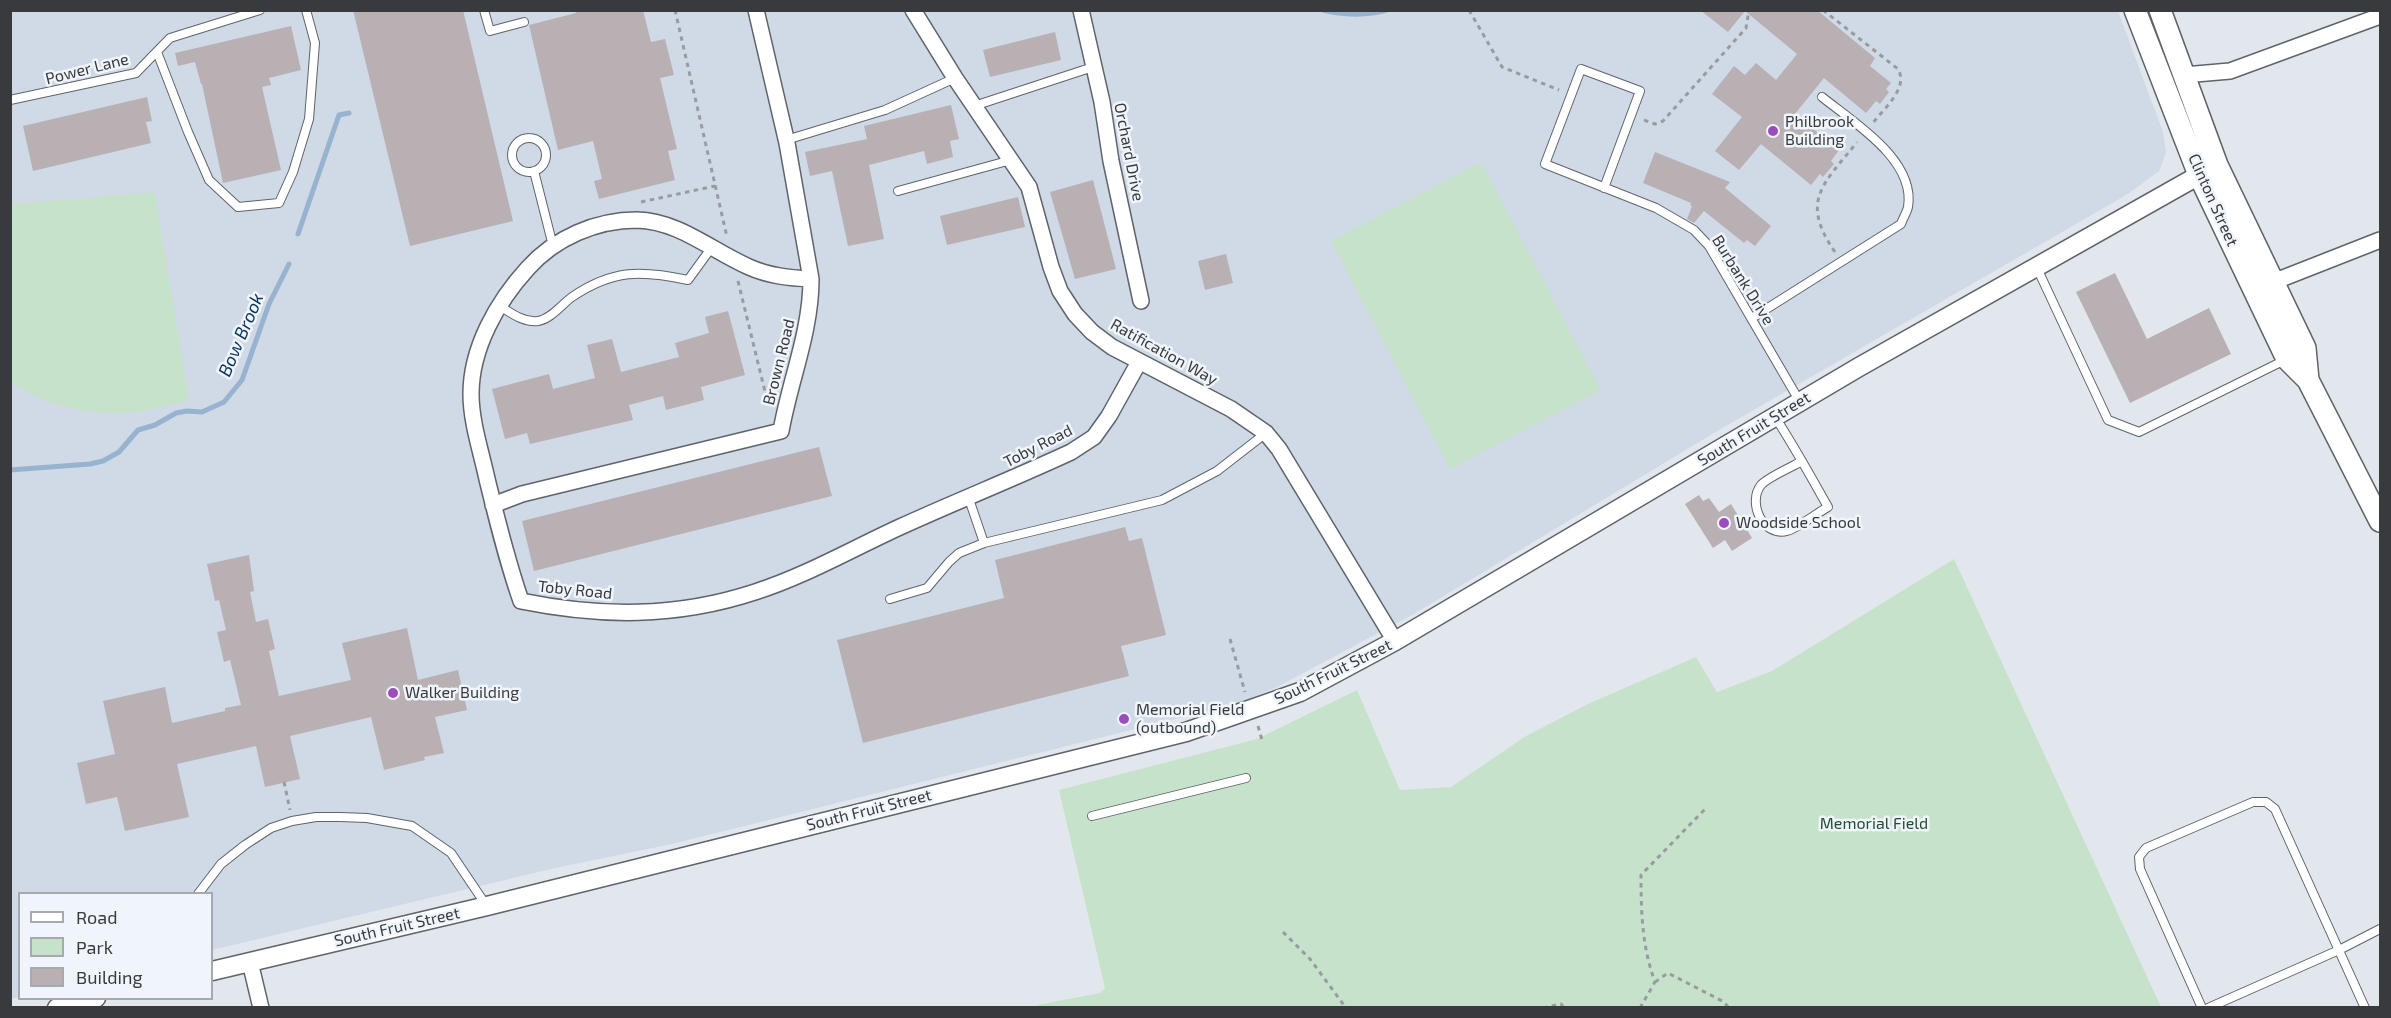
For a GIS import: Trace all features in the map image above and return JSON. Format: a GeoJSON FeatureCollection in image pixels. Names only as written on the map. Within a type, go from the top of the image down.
{"type":"FeatureCollection","features":[{"type":"Feature","properties":{"kind":"main road","name":"Clinton Street"},"geometry":{"type":"LineString","coordinates":[[2135,10],[2208,170],[2286,358],[2308,380],[2380,521]]}},
{"type":"Feature","properties":{"kind":"main road","name":"Clinton Street"},"geometry":{"type":"LineString","coordinates":[[2160,10],[2184,75],[2208,170],[2273,282],[2305,348],[2308,380]]}},
{"type":"Feature","properties":{"kind":"street","name":"Brown Road"},"geometry":{"type":"LineString","coordinates":[[493,505],[522,494],[781,431],[792,376],[806,334],[811,302],[811,279],[786,140],[756,10]]}},
{"type":"Feature","properties":{"kind":"street","name":"Ratification Way"},"geometry":{"type":"LineString","coordinates":[[913,10],[1029,187],[1051,267],[1060,291],[1075,314],[1092,332],[1139,362],[1231,409],[1266,434],[1279,449],[1395,641]]}},
{"type":"Feature","properties":{"kind":"street","name":"Orchard Drive"},"geometry":{"type":"LineString","coordinates":[[1081,10],[1141,301]]}},
{"type":"Feature","properties":{"kind":"street"},"geometry":{"type":"LineString","coordinates":[[2184,75],[2230,71],[2380,16]]}},
{"type":"Feature","properties":{"kind":"street","name":"South Fruit Street"},"geometry":{"type":"LineString","coordinates":[[213,971],[487,906],[1186,732],[1300,692],[1395,641],[1775,416],[2208,170]]}},
{"type":"Feature","properties":{"kind":"street","name":"Toby Road"},"geometry":{"type":"LineString","coordinates":[[811,279],[782,277],[750,268],[686,233],[668,226],[637,220],[593,227],[553,246],[521,276],[500,306],[478,351],[471,395],[473,417],[493,505],[520,601],[568,610],[605,613],[681,609],[718,603],[801,575],[902,526],[969,499],[1071,452],[1094,437],[1109,416],[1139,362]]}},
{"type":"Feature","properties":{"kind":"street"},"geometry":{"type":"LineString","coordinates":[[2273,282],[2380,240]]}},
{"type":"Feature","properties":{"kind":"street"},"geometry":{"type":"LineString","coordinates":[[250,962],[261,1008]]}},
{"type":"Feature","properties":{"kind":"street"},"geometry":{"type":"LineString","coordinates":[[57,1008],[92,1000]]}},
{"type":"Feature","properties":{"kind":"lane","name":"Power Lane"},"geometry":{"type":"LineString","coordinates":[[10,100],[136,73],[170,38],[261,10]]}},
{"type":"Feature","properties":{"kind":"lane"},"geometry":{"type":"LineString","coordinates":[[157,52],[209,180],[238,207],[279,203],[292,172],[309,119],[315,43],[306,10]]}},
{"type":"Feature","properties":{"kind":"lane"},"geometry":{"type":"LineString","coordinates":[[484,10],[490,31],[524,22]]}},
{"type":"Feature","properties":{"kind":"lane"},"geometry":{"type":"LineString","coordinates":[[974,106],[1094,67]]}},
{"type":"Feature","properties":{"kind":"lane","name":"Burbank Drive"},"geometry":{"type":"LineString","coordinates":[[1604,188],[1640,91],[1581,69],[1545,164],[1604,188],[1656,208],[1694,230],[1709,246],[1800,402]]}},
{"type":"Feature","properties":{"kind":"lane"},"geometry":{"type":"LineString","coordinates":[[786,140],[885,110],[956,78]]}},
{"type":"Feature","properties":{"kind":"lane"},"geometry":{"type":"LineString","coordinates":[[1752,318],[1900,224],[1908,209],[1906,180],[1895,162],[1874,139],[1822,97]]}},
{"type":"Feature","properties":{"kind":"lane"},"geometry":{"type":"LineString","coordinates":[[525,139],[541,143],[546,153],[543,164],[534,171],[519,168],[513,160],[512,154],[516,145],[525,139]]}},
{"type":"Feature","properties":{"kind":"lane"},"geometry":{"type":"LineString","coordinates":[[898,191],[1012,160]]}},
{"type":"Feature","properties":{"kind":"lane"},"geometry":{"type":"LineString","coordinates":[[534,171],[553,246]]}},
{"type":"Feature","properties":{"kind":"lane"},"geometry":{"type":"LineString","coordinates":[[500,306],[519,318],[538,321],[553,313],[572,297],[599,282],[627,274],[653,272],[688,280],[712,247]]}},
{"type":"Feature","properties":{"kind":"lane"},"geometry":{"type":"LineString","coordinates":[[2036,267],[2108,420],[2139,432],[2286,358]]}},
{"type":"Feature","properties":{"kind":"lane"},"geometry":{"type":"LineString","coordinates":[[1775,416],[1802,461],[1828,507],[1787,531],[1776,531],[1765,525],[1757,512],[1755,500],[1761,485],[1802,461]]}},
{"type":"Feature","properties":{"kind":"lane"},"geometry":{"type":"LineString","coordinates":[[890,599],[927,588],[959,553],[984,543],[1162,500],[1217,471],[1266,434]]}},
{"type":"Feature","properties":{"kind":"lane"},"geometry":{"type":"LineString","coordinates":[[969,499],[984,543]]}},
{"type":"Feature","properties":{"kind":"lane"},"geometry":{"type":"LineString","coordinates":[[1092,816],[1246,778]]}},
{"type":"Feature","properties":{"kind":"lane"},"geometry":{"type":"LineString","coordinates":[[2202,1008],[2140,869],[2139,857],[2146,848],[2253,802],[2266,802],[2275,809],[2365,1008]]}},
{"type":"Feature","properties":{"kind":"lane"},"geometry":{"type":"LineString","coordinates":[[200,892],[221,864],[244,844],[272,828],[300,819],[367,818],[412,826],[451,853],[487,906]]}},
{"type":"Feature","properties":{"kind":"lane"},"geometry":{"type":"LineString","coordinates":[[2208,1008],[2339,950],[2380,929]]}},
{"type":"Feature","properties":{"kind":"path"},"geometry":{"type":"LineString","coordinates":[[675,10],[728,240]]}},
{"type":"Feature","properties":{"kind":"path"},"geometry":{"type":"LineString","coordinates":[[1469,10],[1502,67],[1570,94]]}},
{"type":"Feature","properties":{"kind":"path"},"geometry":{"type":"LineString","coordinates":[[1655,124],[1663,121],[1740,36],[1746,28],[1749,10]]}},
{"type":"Feature","properties":{"kind":"path"},"geometry":{"type":"LineString","coordinates":[[639,203],[715,186]]}},
{"type":"Feature","properties":{"kind":"path"},"geometry":{"type":"LineString","coordinates":[[737,276],[768,405]]}},
{"type":"Feature","properties":{"kind":"path"},"geometry":{"type":"LineString","coordinates":[[1230,639],[1237,667]]}},
{"type":"Feature","properties":{"kind":"path"},"geometry":{"type":"LineString","coordinates":[[284,782],[291,812]]}},
{"type":"Feature","properties":{"kind":"path"},"geometry":{"type":"LineString","coordinates":[[1655,982],[1646,957],[1641,911],[1641,874],[1707,807]]}},
{"type":"Feature","properties":{"kind":"path"},"geometry":{"type":"LineString","coordinates":[[1283,933],[1310,959],[1346,1008]]}},
{"type":"Feature","properties":{"kind":"path"},"geometry":{"type":"LineString","coordinates":[[1640,1008],[1655,982],[1668,973],[1724,1002],[1729,1008]]}},
{"type":"Feature","properties":{"kind":"path"},"geometry":{"type":"LineString","coordinates":[[1543,1008],[1561,1004],[1563,1008]]}},
{"type":"Feature","properties":{"kind":"shaded area"},"geometry":{"type":"Polygon","coordinates":[[[10,11],[2118,11],[2163,132],[2166,153],[2159,171],[2128,194],[1719,430],[1414,614],[1277,687],[1236,704],[672,844],[555,868],[213,950],[213,892],[18,892],[18,997],[11,999],[10,11]]]}},
{"type":"Feature","properties":{"kind":"green space"},"geometry":{"type":"Polygon","coordinates":[[[1481,162],[1601,390],[1450,469],[1331,241],[1481,162]]]}},
{"type":"Feature","properties":{"kind":"green space"},"geometry":{"type":"Polygon","coordinates":[[[155,192],[189,401],[129,413],[91,412],[49,402],[11,382],[11,204],[155,192]]]}},
{"type":"Feature","properties":{"kind":"green space","name":"Memorial Field"},"geometry":{"type":"Polygon","coordinates":[[[1954,559],[2161,1007],[1036,1008],[1037,1005],[1100,993],[1105,988],[1059,790],[1257,739],[1357,690],[1400,790],[1451,787],[1526,736],[1590,703],[1696,657],[1717,692],[1772,671],[1954,559]]]}},
{"type":"Feature","properties":{"kind":"water"},"geometry":{"type":"Polygon","coordinates":[[[1317,10],[1392,11],[1355,17],[1317,10]]]}},
{"type":"Feature","properties":{"kind":"building"},"geometry":{"type":"Polygon","coordinates":[[[353,10],[463,10],[513,221],[410,246],[353,10]]]}},
{"type":"Feature","properties":{"kind":"building"},"geometry":{"type":"Polygon","coordinates":[[[575,10],[643,10],[651,42],[665,39],[674,75],[660,78],[677,149],[668,151],[675,180],[599,199],[594,181],[602,179],[593,141],[558,150],[529,25],[576,13],[575,10]]]}},
{"type":"Feature","properties":{"kind":"building","name":"Philbrook Building"},"geometry":{"type":"Polygon","coordinates":[[[1700,10],[1817,10],[1875,58],[1870,66],[1891,83],[1886,89],[1889,92],[1880,104],[1876,101],[1866,113],[1824,78],[1795,114],[1839,150],[1831,161],[1834,164],[1823,177],[1820,174],[1811,185],[1761,144],[1739,170],[1715,151],[1742,117],[1712,94],[1734,66],[1745,75],[1756,63],[1776,80],[1797,54],[1745,11],[1728,32],[1700,10]]]}},
{"type":"Feature","properties":{"kind":"building"},"geometry":{"type":"Polygon","coordinates":[[[291,26],[301,70],[269,78],[271,85],[262,87],[281,170],[223,183],[202,84],[195,62],[178,66],[175,53],[291,26]]]}},
{"type":"Feature","properties":{"kind":"building"},"geometry":{"type":"Polygon","coordinates":[[[1055,32],[1061,60],[990,77],[983,50],[1055,32]]]}},
{"type":"Feature","properties":{"kind":"building"},"geometry":{"type":"Polygon","coordinates":[[[147,97],[152,121],[146,122],[151,143],[33,171],[23,126],[147,97]]]}},
{"type":"Feature","properties":{"kind":"building"},"geometry":{"type":"Polygon","coordinates":[[[951,105],[959,139],[950,141],[953,157],[927,164],[924,151],[869,165],[884,239],[848,246],[832,171],[810,176],[805,152],[867,139],[864,126],[951,105]]]}},
{"type":"Feature","properties":{"kind":"building"},"geometry":{"type":"Polygon","coordinates":[[[1655,152],[1730,182],[1725,188],[1771,226],[1755,246],[1747,240],[1744,243],[1704,211],[1694,223],[1687,219],[1691,203],[1643,183],[1655,152]]]}},
{"type":"Feature","properties":{"kind":"building"},"geometry":{"type":"Polygon","coordinates":[[[1093,180],[1116,269],[1075,279],[1050,192],[1093,180]]]}},
{"type":"Feature","properties":{"kind":"building"},"geometry":{"type":"Polygon","coordinates":[[[1018,197],[1025,227],[947,245],[940,216],[1018,197]]]}},
{"type":"Feature","properties":{"kind":"building"},"geometry":{"type":"Polygon","coordinates":[[[1226,254],[1233,283],[1205,290],[1198,261],[1226,254]]]}},
{"type":"Feature","properties":{"kind":"building"},"geometry":{"type":"Polygon","coordinates":[[[2115,273],[2147,339],[2209,308],[2231,354],[2130,403],[2076,292],[2115,273]]]}},
{"type":"Feature","properties":{"kind":"building"},"geometry":{"type":"Polygon","coordinates":[[[728,311],[745,375],[701,387],[704,400],[666,410],[663,396],[629,405],[633,420],[530,444],[527,433],[505,439],[492,389],[549,374],[553,389],[595,378],[587,345],[612,339],[621,372],[679,357],[675,343],[709,333],[705,317],[728,311]]]}},
{"type":"Feature","properties":{"kind":"building"},"geometry":{"type":"Polygon","coordinates":[[[819,447],[832,496],[534,571],[522,521],[819,447]]]}},
{"type":"Feature","properties":{"kind":"building"},"geometry":{"type":"Polygon","coordinates":[[[1699,495],[1703,501],[1709,498],[1719,512],[1731,504],[1752,538],[1732,551],[1725,540],[1713,548],[1685,504],[1699,495]]]}},
{"type":"Feature","properties":{"kind":"building"},"geometry":{"type":"Polygon","coordinates":[[[1125,527],[1129,541],[1142,538],[1166,635],[1121,646],[1129,676],[863,743],[837,640],[1004,598],[995,560],[1125,527]]]}},
{"type":"Feature","properties":{"kind":"building","name":"Walker Building"},"geometry":{"type":"Polygon","coordinates":[[[249,555],[254,591],[250,592],[256,622],[268,619],[275,649],[269,651],[279,696],[351,680],[342,643],[407,628],[418,680],[458,670],[467,710],[435,717],[444,753],[384,770],[371,717],[290,736],[300,779],[265,787],[256,746],[177,764],[189,817],[125,831],[117,797],[86,804],[77,763],[115,754],[103,701],[165,687],[172,723],[241,705],[230,660],[224,662],[217,632],[226,630],[219,600],[215,601],[207,564],[249,555]]]}},
{"type":"Feature","properties":{"kind":"waterway","name":"Bow Brook"},"geometry":{"type":"LineString","coordinates":[[298,234],[339,115],[349,113]]}},
{"type":"Feature","properties":{"kind":"waterway","name":"Bow Brook"},"geometry":{"type":"LineString","coordinates":[[10,470],[103,461],[119,452],[138,430],[155,425],[176,413],[202,412],[224,402],[242,380],[269,304],[289,264]]}},
{"type":"Feature","properties":{"kind":"place","name":"Philbrook Building"},"geometry":{"type":"Point","coordinates":[1773,131]}},
{"type":"Feature","properties":{"kind":"place","name":"Woodside School"},"geometry":{"type":"Point","coordinates":[1724,523]}},
{"type":"Feature","properties":{"kind":"place","name":"Walker Building"},"geometry":{"type":"Point","coordinates":[393,693]}},
{"type":"Feature","properties":{"kind":"place","name":"Memorial Field (outbound)"},"geometry":{"type":"Point","coordinates":[1124,719]}}]}
